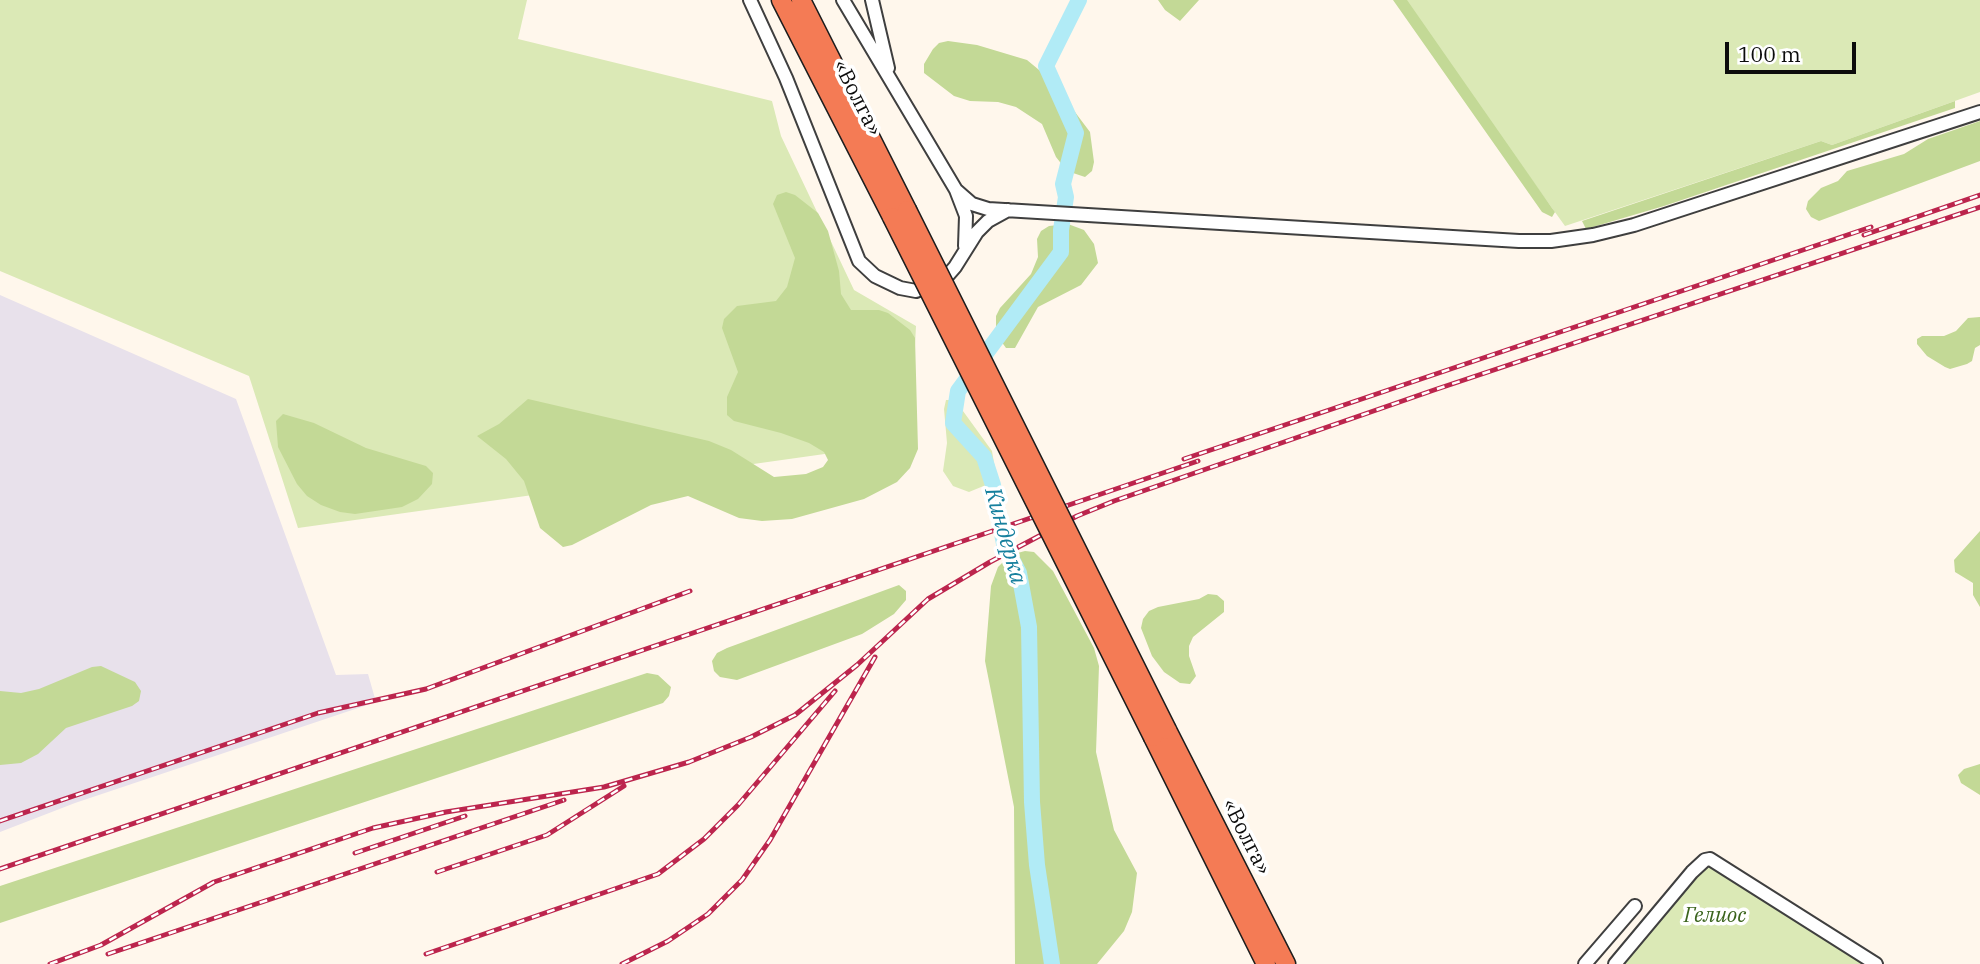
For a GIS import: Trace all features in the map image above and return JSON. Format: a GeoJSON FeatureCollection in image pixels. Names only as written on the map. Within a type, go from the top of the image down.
{"type":"FeatureCollection","features":[{"type":"Feature","properties":{"kind":"highway","name":"«Волга»"},"geometry":{"type":"LineString","coordinates":[[781,0],[900,213]]}},
{"type":"Feature","properties":{"kind":"highway","name":"«Волга»"},"geometry":{"type":"LineString","coordinates":[[801,0],[900,213]]}},
{"type":"Feature","properties":{"kind":"highway"},"geometry":{"type":"LineString","coordinates":[[900,213],[1160,733]]}},
{"type":"Feature","properties":{"kind":"highway","name":"«Волга»"},"geometry":{"type":"LineString","coordinates":[[1160,733],[1266,964]]}},
{"type":"Feature","properties":{"kind":"highway","name":"«Волга»"},"geometry":{"type":"LineString","coordinates":[[1160,733],[1286,964]]}},
{"type":"Feature","properties":{"kind":"street"},"geometry":{"type":"LineString","coordinates":[[750,0],[786,78],[859,261],[875,276],[889,284],[916,291],[933,285],[948,275],[988,221],[1008,210]]}},
{"type":"Feature","properties":{"kind":"street"},"geometry":{"type":"LineString","coordinates":[[843,0],[956,190],[966,216],[964,253]]}},
{"type":"Feature","properties":{"kind":"street"},"geometry":{"type":"LineString","coordinates":[[872,0],[891,78]]}},
{"type":"Feature","properties":{"kind":"street"},"geometry":{"type":"LineString","coordinates":[[956,190],[972,204],[1008,210],[1551,241],[1634,225],[1980,112]]}},
{"type":"Feature","properties":{"kind":"street"},"geometry":{"type":"LineString","coordinates":[[1598,949],[1617,963],[1692,873],[1705,860],[1710,859],[1876,964]]}},
{"type":"Feature","properties":{"kind":"street"},"geometry":{"type":"LineString","coordinates":[[1585,964],[1635,906]]}},
{"type":"Feature","properties":{"kind":"shaded area"},"geometry":{"type":"Polygon","coordinates":[[[0,295],[236,399],[336,675],[368,674],[376,702],[75,803],[0,832],[0,295]]]}},
{"type":"Feature","properties":{"kind":"green space"},"geometry":{"type":"Polygon","coordinates":[[[0,0],[527,0],[518,39],[772,101],[781,136],[854,290],[916,326],[910,442],[298,528],[249,376],[0,271],[0,0]]]}},
{"type":"Feature","properties":{"kind":"green space"},"geometry":{"type":"Polygon","coordinates":[[[1158,0],[1199,0],[1180,21],[1165,10],[1158,0]]]}},
{"type":"Feature","properties":{"kind":"green space"},"geometry":{"type":"Polygon","coordinates":[[[1393,0],[1407,0],[1555,212],[1552,217],[1542,212],[1393,0]]]}},
{"type":"Feature","properties":{"kind":"green space"},"geometry":{"type":"Polygon","coordinates":[[[1402,0],[1980,0],[1980,92],[1832,145],[1821,141],[1565,226],[1402,0]]]}},
{"type":"Feature","properties":{"kind":"green space"},"geometry":{"type":"Polygon","coordinates":[[[948,41],[977,45],[1027,60],[1050,79],[1090,132],[1094,162],[1092,171],[1085,177],[1067,171],[1056,157],[1042,124],[1016,107],[998,102],[970,101],[954,96],[924,73],[924,64],[933,49],[939,43],[948,41]]]}},
{"type":"Feature","properties":{"kind":"green space"},"geometry":{"type":"Polygon","coordinates":[[[1955,101],[1955,108],[1664,206],[1586,229],[1582,221],[1821,141],[1832,145],[1955,101]]]}},
{"type":"Feature","properties":{"kind":"green space"},"geometry":{"type":"Polygon","coordinates":[[[1980,121],[1980,161],[1819,221],[1811,217],[1806,209],[1808,201],[1821,188],[1838,181],[1847,171],[1904,154],[1928,139],[1980,121]]]}},
{"type":"Feature","properties":{"kind":"green space"},"geometry":{"type":"Polygon","coordinates":[[[786,192],[795,195],[818,213],[828,231],[839,271],[841,294],[851,310],[879,310],[888,313],[910,330],[915,338],[918,449],[910,468],[897,482],[864,499],[792,519],[762,521],[739,518],[688,496],[651,505],[563,547],[540,528],[524,481],[506,459],[477,436],[499,424],[528,399],[709,441],[731,450],[774,477],[806,474],[823,467],[828,460],[824,452],[809,443],[734,421],[727,415],[727,397],[738,372],[722,328],[724,319],[737,306],[776,301],[787,287],[795,258],[773,204],[777,195],[786,192]]]}},
{"type":"Feature","properties":{"kind":"green space"},"geometry":{"type":"Polygon","coordinates":[[[1068,224],[1084,230],[1094,244],[1098,263],[1081,285],[1038,307],[1015,348],[1006,348],[996,334],[996,316],[1000,308],[1031,274],[1038,257],[1037,239],[1041,231],[1049,226],[1068,224]]]}},
{"type":"Feature","properties":{"kind":"green space"},"geometry":{"type":"Polygon","coordinates":[[[1980,317],[1980,345],[1975,348],[1972,361],[1967,364],[1950,369],[1945,367],[1927,356],[1917,344],[1917,339],[1922,336],[1944,336],[1956,331],[1968,318],[1980,317]]]}},
{"type":"Feature","properties":{"kind":"green space"},"geometry":{"type":"Polygon","coordinates":[[[946,400],[955,400],[992,451],[995,469],[986,485],[969,492],[953,486],[943,471],[947,443],[944,409],[946,400]]]}},
{"type":"Feature","properties":{"kind":"green space"},"geometry":{"type":"Polygon","coordinates":[[[283,414],[314,423],[366,448],[426,466],[433,473],[432,484],[418,499],[402,507],[355,514],[321,505],[307,496],[297,484],[278,447],[276,421],[283,414]]]}},
{"type":"Feature","properties":{"kind":"green space"},"geometry":{"type":"Polygon","coordinates":[[[1980,531],[1980,607],[1973,595],[1973,583],[1955,572],[1954,560],[1980,531]]]}},
{"type":"Feature","properties":{"kind":"green space"},"geometry":{"type":"Polygon","coordinates":[[[1025,551],[1034,552],[1053,571],[1094,648],[1099,666],[1096,752],[1114,830],[1137,873],[1132,912],[1124,931],[1097,964],[1015,964],[1014,807],[985,661],[991,586],[998,567],[1010,555],[1025,551]]]}},
{"type":"Feature","properties":{"kind":"green space"},"geometry":{"type":"Polygon","coordinates":[[[899,585],[906,591],[906,600],[894,614],[862,634],[737,680],[720,677],[714,671],[712,661],[717,653],[727,648],[899,585]]]}},
{"type":"Feature","properties":{"kind":"green space"},"geometry":{"type":"Polygon","coordinates":[[[1208,594],[1217,595],[1224,601],[1224,612],[1193,637],[1189,656],[1196,676],[1190,684],[1180,683],[1164,672],[1152,656],[1141,628],[1143,619],[1149,611],[1158,607],[1199,599],[1208,594]]]}},
{"type":"Feature","properties":{"kind":"green space"},"geometry":{"type":"Polygon","coordinates":[[[101,666],[135,682],[141,691],[139,701],[132,706],[66,728],[38,754],[21,763],[0,765],[0,691],[21,693],[39,689],[92,667],[101,666]]]}},
{"type":"Feature","properties":{"kind":"green space"},"geometry":{"type":"Polygon","coordinates":[[[647,673],[658,675],[671,687],[669,696],[663,703],[0,923],[0,886],[647,673]]]}},
{"type":"Feature","properties":{"kind":"green space"},"geometry":{"type":"Polygon","coordinates":[[[1980,764],[1980,795],[1961,783],[1958,775],[1964,769],[1980,764]]]}},
{"type":"Feature","properties":{"kind":"green space","name":"Гелиос"},"geometry":{"type":"Polygon","coordinates":[[[1706,854],[1881,964],[1607,964],[1706,854]]]}},
{"type":"Feature","properties":{"kind":"waterway","name":"Киндерка"},"geometry":{"type":"LineString","coordinates":[[1052,964],[1037,865],[1032,802],[1029,627],[1019,573],[1004,544],[993,485],[984,457],[953,423],[958,391],[1061,252],[1066,197],[1063,184],[1076,133],[1046,66],[1079,0]]}},
{"type":"Feature","properties":{"kind":"railway"},"geometry":{"type":"LineString","coordinates":[[1864,235],[1980,195]]}},
{"type":"Feature","properties":{"kind":"railway"},"geometry":{"type":"LineString","coordinates":[[50,964],[101,945],[214,882],[373,828],[446,812],[604,787],[689,762],[751,737],[795,715],[857,665],[928,599],[990,562],[1077,516],[1434,390],[1980,207]]}},
{"type":"Feature","properties":{"kind":"railway"},"geometry":{"type":"LineString","coordinates":[[1184,459],[1871,227]]}},
{"type":"Feature","properties":{"kind":"railway"},"geometry":{"type":"LineString","coordinates":[[0,869],[1198,461]]}},
{"type":"Feature","properties":{"kind":"railway"},"geometry":{"type":"LineString","coordinates":[[0,821],[318,713],[426,689],[690,591]]}},
{"type":"Feature","properties":{"kind":"railway"},"geometry":{"type":"LineString","coordinates":[[622,964],[668,941],[708,914],[742,880],[770,840],[875,657]]}},
{"type":"Feature","properties":{"kind":"railway"},"geometry":{"type":"LineString","coordinates":[[426,954],[658,874],[704,839],[738,805],[835,691]]}},
{"type":"Feature","properties":{"kind":"railway"},"geometry":{"type":"LineString","coordinates":[[437,872],[547,835],[624,786]]}},
{"type":"Feature","properties":{"kind":"railway"},"geometry":{"type":"LineString","coordinates":[[108,954],[564,800]]}},
{"type":"Feature","properties":{"kind":"railway"},"geometry":{"type":"LineString","coordinates":[[355,853],[465,816]]}}]}
